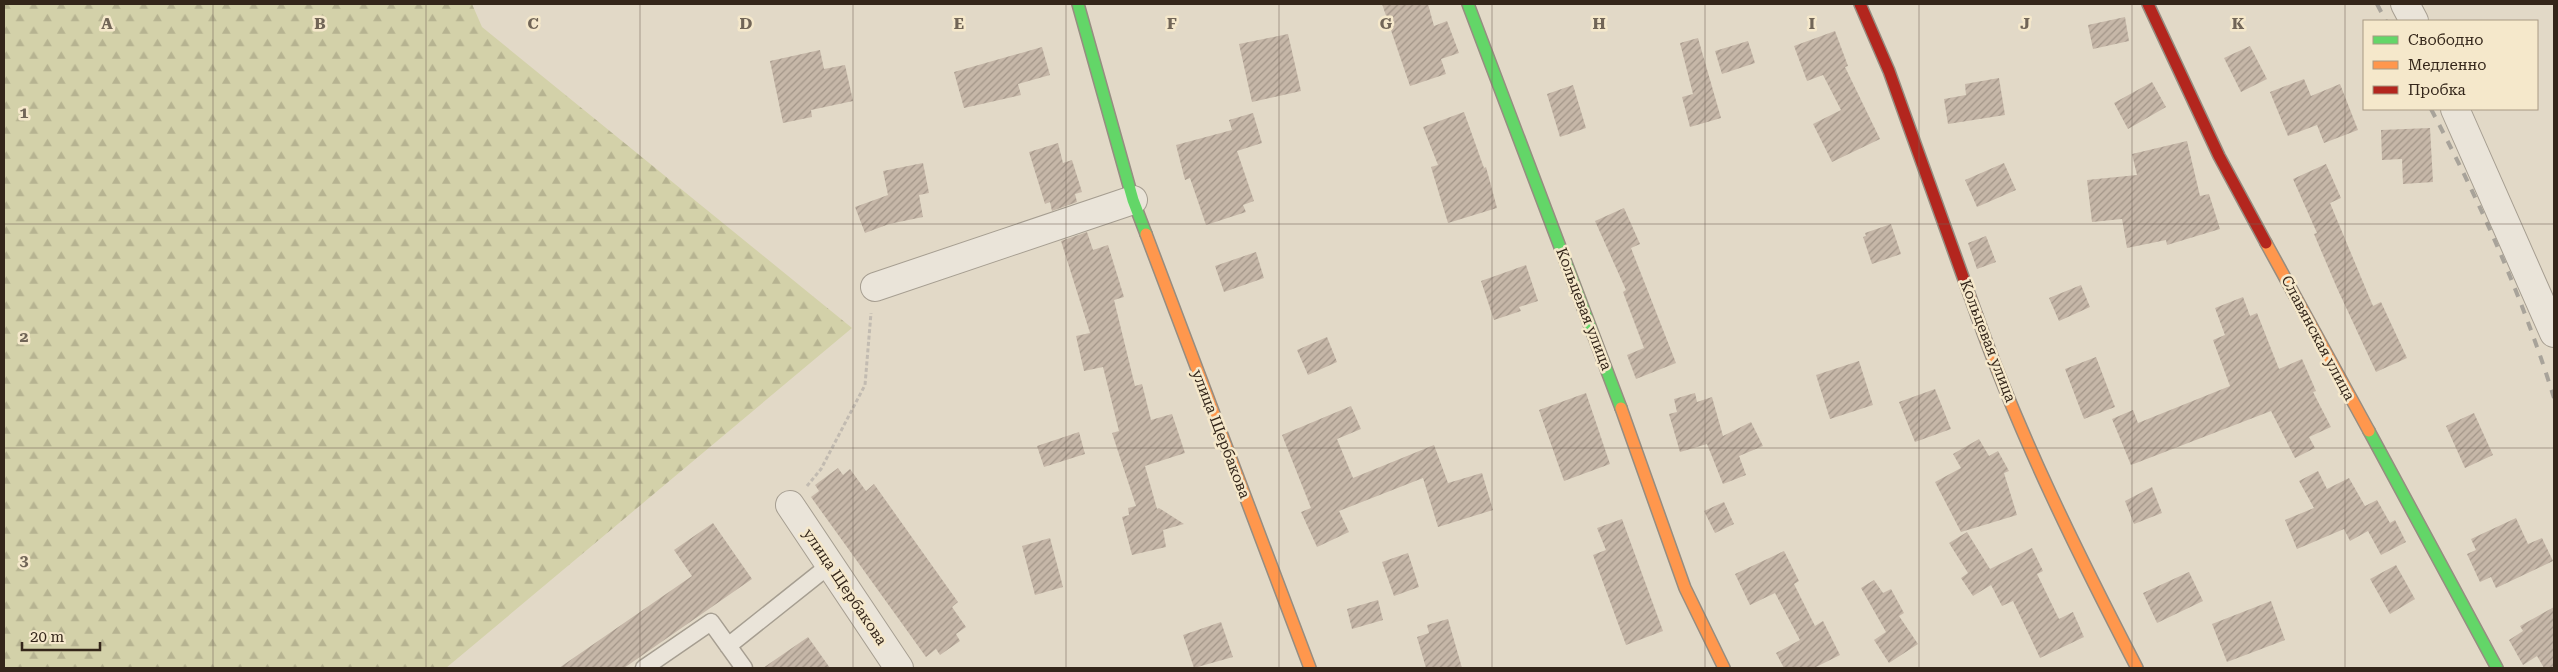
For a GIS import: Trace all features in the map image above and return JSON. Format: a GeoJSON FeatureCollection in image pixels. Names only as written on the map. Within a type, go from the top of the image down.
{"type":"FeatureCollection","features":[{"type":"Feature","properties":{"kind":"street","name":"улица Щербакова"},"geometry":{"type":"LineString","coordinates":[[1078,4],[1133,200],[1310,668]]}},
{"type":"Feature","properties":{"kind":"street","name":"Кольцевая улица"},"geometry":{"type":"LineString","coordinates":[[1468,4],[1620,406],[1685,588],[1724,668]]}},
{"type":"Feature","properties":{"kind":"street","name":"Кольцевая улица"},"geometry":{"type":"LineString","coordinates":[[1860,4],[1889,71],[1993,362],[2085,567],[2137,668]]}},
{"type":"Feature","properties":{"kind":"street","name":"Славянская улица"},"geometry":{"type":"LineString","coordinates":[[2148,4],[2219,156],[2497,668]]}},
{"type":"Feature","properties":{"kind":"street"},"geometry":{"type":"LineString","coordinates":[[2405,4],[2413,20]]}},
{"type":"Feature","properties":{"kind":"street"},"geometry":{"type":"LineString","coordinates":[[2455,110],[2554,333]]}},
{"type":"Feature","properties":{"kind":"street"},"geometry":{"type":"LineString","coordinates":[[875,287],[1133,200]]}},
{"type":"Feature","properties":{"kind":"street","name":"улица Щербакова"},"geometry":{"type":"LineString","coordinates":[[790,505],[899,668]]}},
{"type":"Feature","properties":{"kind":"lane"},"geometry":{"type":"LineString","coordinates":[[728,646],[831,564]]}},
{"type":"Feature","properties":{"kind":"lane"},"geometry":{"type":"LineString","coordinates":[[644,668],[711,622],[744,668]]}},
{"type":"Feature","properties":{"kind":"path"},"geometry":{"type":"LineString","coordinates":[[790,505],[820,470],[865,385],[868,335],[875,287]]}},
{"type":"Feature","properties":{"kind":"green space"},"geometry":{"type":"Polygon","coordinates":[[[4,4],[472,4],[482,27],[852,328],[446,668],[4,668],[4,4]]]}},
{"type":"Feature","properties":{"kind":"building"},"geometry":{"type":"Polygon","coordinates":[[[1382,4],[1428,4],[1434,26],[1447,21],[1459,53],[1441,59],[1446,74],[1410,86],[1382,4]]]}},
{"type":"Feature","properties":{"kind":"building"},"geometry":{"type":"Polygon","coordinates":[[[2125,17],[2129,41],[2093,49],[2088,25],[2125,17]]]}},
{"type":"Feature","properties":{"kind":"building"},"geometry":{"type":"Polygon","coordinates":[[[1835,31],[1848,66],[1845,67],[1880,139],[1832,162],[1813,124],[1841,110],[1823,75],[1807,81],[1794,46],[1835,31]]]}},
{"type":"Feature","properties":{"kind":"building"},"geometry":{"type":"Polygon","coordinates":[[[1288,34],[1301,91],[1252,102],[1239,44],[1288,34]]]}},
{"type":"Feature","properties":{"kind":"building"},"geometry":{"type":"Polygon","coordinates":[[[1698,38],[1721,118],[1690,127],[1682,97],[1693,94],[1680,43],[1698,38]]]}},
{"type":"Feature","properties":{"kind":"building"},"geometry":{"type":"Polygon","coordinates":[[[1748,41],[1755,63],[1722,74],[1715,51],[1748,41]]]}},
{"type":"Feature","properties":{"kind":"building"},"geometry":{"type":"Polygon","coordinates":[[[2250,46],[2267,79],[2241,92],[2224,58],[2250,46]]]}},
{"type":"Feature","properties":{"kind":"building"},"geometry":{"type":"Polygon","coordinates":[[[1042,47],[1050,75],[1018,84],[1021,95],[964,108],[954,72],[1042,47]]]}},
{"type":"Feature","properties":{"kind":"building"},"geometry":{"type":"Polygon","coordinates":[[[820,50],[824,69],[845,65],[853,101],[811,110],[812,117],[783,123],[770,61],[820,50]]]}},
{"type":"Feature","properties":{"kind":"building"},"geometry":{"type":"Polygon","coordinates":[[[1999,78],[2005,115],[1948,124],[1944,99],[1966,95],[1965,84],[1999,78]]]}},
{"type":"Feature","properties":{"kind":"building"},"geometry":{"type":"Polygon","coordinates":[[[2304,79],[2311,96],[2340,84],[2358,130],[2324,143],[2317,125],[2288,136],[2270,92],[2304,79]]]}},
{"type":"Feature","properties":{"kind":"building"},"geometry":{"type":"Polygon","coordinates":[[[2152,82],[2166,107],[2128,129],[2114,103],[2152,82]]]}},
{"type":"Feature","properties":{"kind":"building"},"geometry":{"type":"Polygon","coordinates":[[[1573,85],[1586,128],[1560,137],[1547,94],[1573,85]]]}},
{"type":"Feature","properties":{"kind":"building"},"geometry":{"type":"Polygon","coordinates":[[[1464,112],[1484,168],[1486,167],[1497,208],[1448,223],[1431,167],[1438,165],[1423,127],[1464,112]]]}},
{"type":"Feature","properties":{"kind":"building"},"geometry":{"type":"Polygon","coordinates":[[[1253,113],[1262,143],[1237,151],[1254,201],[1243,205],[1246,212],[1206,225],[1190,178],[1185,180],[1176,145],[1232,130],[1229,120],[1253,113]]]}},
{"type":"Feature","properties":{"kind":"building"},"geometry":{"type":"Polygon","coordinates":[[[2430,128],[2433,182],[2403,184],[2402,159],[2382,160],[2381,130],[2430,128]]]}},
{"type":"Feature","properties":{"kind":"building"},"geometry":{"type":"Polygon","coordinates":[[[2187,141],[2200,196],[2209,194],[2220,229],[2167,245],[2166,240],[2127,248],[2122,219],[2092,222],[2087,180],[2137,175],[2132,154],[2187,141]]]}},
{"type":"Feature","properties":{"kind":"building"},"geometry":{"type":"Polygon","coordinates":[[[1058,143],[1063,163],[1072,160],[1082,192],[1075,194],[1077,202],[1052,211],[1050,202],[1045,204],[1029,152],[1058,143]]]}},
{"type":"Feature","properties":{"kind":"building"},"geometry":{"type":"Polygon","coordinates":[[[923,163],[929,193],[919,195],[923,217],[889,224],[865,233],[855,207],[888,195],[883,171],[923,163]]]}},
{"type":"Feature","properties":{"kind":"building"},"geometry":{"type":"Polygon","coordinates":[[[2004,163],[2016,190],[1977,207],[1965,180],[2004,163]]]}},
{"type":"Feature","properties":{"kind":"building"},"geometry":{"type":"Polygon","coordinates":[[[2326,164],[2341,198],[2330,203],[2373,306],[2381,302],[2407,358],[2376,372],[2337,288],[2314,234],[2317,233],[2293,179],[2326,164]]]}},
{"type":"Feature","properties":{"kind":"building"},"geometry":{"type":"Polygon","coordinates":[[[1624,208],[1640,244],[1631,248],[1676,363],[1636,379],[1627,355],[1644,348],[1623,292],[1626,290],[1595,221],[1624,208]]]}},
{"type":"Feature","properties":{"kind":"building"},"geometry":{"type":"Polygon","coordinates":[[[1891,224],[1901,254],[1872,264],[1863,237],[1866,236],[1865,233],[1891,224]]]}},
{"type":"Feature","properties":{"kind":"building"},"geometry":{"type":"Polygon","coordinates":[[[1087,232],[1093,250],[1108,245],[1124,297],[1114,300],[1135,386],[1142,384],[1151,420],[1172,414],[1185,453],[1145,466],[1157,509],[1159,508],[1184,524],[1163,530],[1166,547],[1132,555],[1122,517],[1129,515],[1128,508],[1136,506],[1112,433],[1119,431],[1103,367],[1084,371],[1076,336],[1090,333],[1061,241],[1087,232]]]}},
{"type":"Feature","properties":{"kind":"building"},"geometry":{"type":"Polygon","coordinates":[[[1986,236],[1996,262],[1977,269],[1968,243],[1986,236]]]}},
{"type":"Feature","properties":{"kind":"building"},"geometry":{"type":"Polygon","coordinates":[[[1256,252],[1264,278],[1224,292],[1215,266],[1256,252]]]}},
{"type":"Feature","properties":{"kind":"building"},"geometry":{"type":"Polygon","coordinates":[[[1526,265],[1538,301],[1519,307],[1521,311],[1494,320],[1481,281],[1526,265]]]}},
{"type":"Feature","properties":{"kind":"building"},"geometry":{"type":"Polygon","coordinates":[[[2081,285],[2090,307],[2059,321],[2049,298],[2081,285]]]}},
{"type":"Feature","properties":{"kind":"building"},"geometry":{"type":"Polygon","coordinates":[[[2243,297],[2250,316],[2257,313],[2279,369],[2302,359],[2316,391],[2313,392],[2331,427],[2309,437],[2315,448],[2295,458],[2271,411],[2131,465],[2112,419],[2133,410],[2138,423],[2230,386],[2213,340],[2225,335],[2215,308],[2243,297]]]}},
{"type":"Feature","properties":{"kind":"building"},"geometry":{"type":"Polygon","coordinates":[[[1327,337],[1337,362],[1308,375],[1297,350],[1327,337]]]}},
{"type":"Feature","properties":{"kind":"building"},"geometry":{"type":"Polygon","coordinates":[[[2096,357],[2115,407],[2084,419],[2065,369],[2096,357]]]}},
{"type":"Feature","properties":{"kind":"building"},"geometry":{"type":"Polygon","coordinates":[[[1859,361],[1873,405],[1830,419],[1816,375],[1859,361]]]}},
{"type":"Feature","properties":{"kind":"building"},"geometry":{"type":"Polygon","coordinates":[[[1935,389],[1951,429],[1915,442],[1899,402],[1935,389]]]}},
{"type":"Feature","properties":{"kind":"building"},"geometry":{"type":"Polygon","coordinates":[[[1586,393],[1610,464],[1564,481],[1539,410],[1586,393]]]}},
{"type":"Feature","properties":{"kind":"building"},"geometry":{"type":"Polygon","coordinates":[[[1695,393],[1697,402],[1712,397],[1723,436],[1751,422],[1763,446],[1739,456],[1746,475],[1723,484],[1707,444],[1680,452],[1669,414],[1677,412],[1674,399],[1695,393]]]}},
{"type":"Feature","properties":{"kind":"building"},"geometry":{"type":"Polygon","coordinates":[[[1351,406],[1361,429],[1337,439],[1353,478],[1434,445],[1448,483],[1482,473],[1493,510],[1438,527],[1423,478],[1339,511],[1349,532],[1317,547],[1301,512],[1311,508],[1282,435],[1351,406]]]}},
{"type":"Feature","properties":{"kind":"building"},"geometry":{"type":"Polygon","coordinates":[[[2474,413],[2493,455],[2465,468],[2446,426],[2474,413]]]}},
{"type":"Feature","properties":{"kind":"building"},"geometry":{"type":"Polygon","coordinates":[[[1079,432],[1085,454],[1044,467],[1037,446],[1079,432]]]}},
{"type":"Feature","properties":{"kind":"building"},"geometry":{"type":"Polygon","coordinates":[[[1979,439],[1989,456],[1998,451],[2009,471],[2004,473],[2017,515],[1961,532],[1935,482],[1961,468],[1953,454],[1979,439]]]}},
{"type":"Feature","properties":{"kind":"building"},"geometry":{"type":"Polygon","coordinates":[[[838,468],[843,475],[850,469],[866,491],[874,484],[958,602],[952,607],[966,627],[956,634],[960,641],[940,655],[936,649],[926,657],[811,497],[819,491],[815,485],[838,468]]]}},
{"type":"Feature","properties":{"kind":"building"},"geometry":{"type":"Polygon","coordinates":[[[2318,471],[2327,489],[2349,478],[2365,506],[2377,500],[2390,523],[2395,520],[2406,542],[2381,555],[2368,531],[2350,541],[2344,529],[2297,549],[2285,520],[2314,508],[2299,481],[2318,471]]]}},
{"type":"Feature","properties":{"kind":"building"},"geometry":{"type":"Polygon","coordinates":[[[2152,487],[2162,513],[2134,524],[2125,501],[2152,487]]]}},
{"type":"Feature","properties":{"kind":"building"},"geometry":{"type":"Polygon","coordinates":[[[1724,502],[1734,524],[1715,533],[1704,511],[1724,502]]]}},
{"type":"Feature","properties":{"kind":"building"},"geometry":{"type":"Polygon","coordinates":[[[2516,518],[2528,544],[2542,538],[2553,561],[2496,588],[2491,577],[2480,582],[2467,554],[2476,550],[2471,539],[2516,518]]]}},
{"type":"Feature","properties":{"kind":"building"},"geometry":{"type":"Polygon","coordinates":[[[1622,519],[1663,631],[1626,645],[1593,555],[1606,550],[1597,528],[1622,519]]]}},
{"type":"Feature","properties":{"kind":"building"},"geometry":{"type":"Polygon","coordinates":[[[713,523],[752,579],[624,668],[559,668],[692,576],[674,550],[713,523]]]}},
{"type":"Feature","properties":{"kind":"building"},"geometry":{"type":"Polygon","coordinates":[[[1967,532],[1990,569],[2032,548],[2043,571],[2037,574],[2059,619],[2073,612],[2084,637],[2040,658],[2013,601],[2002,606],[1991,585],[1973,596],[1961,578],[1968,573],[1949,543],[1967,532]]]}},
{"type":"Feature","properties":{"kind":"building"},"geometry":{"type":"Polygon","coordinates":[[[1050,538],[1063,587],[1035,595],[1022,546],[1050,538]]]}},
{"type":"Feature","properties":{"kind":"building"},"geometry":{"type":"Polygon","coordinates":[[[1784,551],[1799,581],[1794,584],[1815,626],[1823,621],[1840,655],[1814,668],[1784,668],[1776,653],[1800,640],[1775,593],[1750,605],[1735,574],[1784,551]]]}},
{"type":"Feature","properties":{"kind":"building"},"geometry":{"type":"Polygon","coordinates":[[[1408,553],[1419,587],[1394,596],[1382,562],[1408,553]]]}},
{"type":"Feature","properties":{"kind":"building"},"geometry":{"type":"Polygon","coordinates":[[[2396,565],[2415,599],[2390,614],[2370,579],[2396,565]]]}},
{"type":"Feature","properties":{"kind":"building"},"geometry":{"type":"Polygon","coordinates":[[[2189,572],[2203,601],[2157,623],[2143,593],[2189,572]]]}},
{"type":"Feature","properties":{"kind":"building"},"geometry":{"type":"Polygon","coordinates":[[[1874,580],[1883,593],[1891,589],[1904,613],[1899,616],[1918,644],[1889,663],[1874,640],[1886,632],[1861,588],[1874,580]]]}},
{"type":"Feature","properties":{"kind":"building"},"geometry":{"type":"Polygon","coordinates":[[[1378,600],[1383,620],[1352,629],[1347,609],[1378,600]]]}},
{"type":"Feature","properties":{"kind":"building"},"geometry":{"type":"Polygon","coordinates":[[[2271,601],[2285,640],[2227,662],[2212,624],[2271,601]]]}},
{"type":"Feature","properties":{"kind":"building"},"geometry":{"type":"Polygon","coordinates":[[[2554,607],[2554,668],[2544,668],[2537,656],[2523,665],[2509,640],[2523,631],[2520,626],[2554,607]]]}},
{"type":"Feature","properties":{"kind":"building"},"geometry":{"type":"Polygon","coordinates":[[[1448,619],[1462,668],[1426,668],[1417,637],[1429,633],[1427,625],[1448,619]]]}},
{"type":"Feature","properties":{"kind":"building"},"geometry":{"type":"Polygon","coordinates":[[[1221,622],[1233,657],[1194,668],[1183,635],[1221,622]]]}},
{"type":"Feature","properties":{"kind":"building"},"geometry":{"type":"Polygon","coordinates":[[[808,637],[830,668],[763,668],[808,637]]]}},
{"type":"Feature","properties":{"kind":"railway"},"geometry":{"type":"LineString","coordinates":[[2377,4],[2385,20]]}},
{"type":"Feature","properties":{"kind":"railway"},"geometry":{"type":"LineString","coordinates":[[2432,110],[2467,179],[2499,251],[2529,324],[2554,398]]}},
{"type":"Feature","properties":{"kind":"traffic: fast"},"geometry":{"type":"LineString","coordinates":[[1078,4],[1133,200],[1146,234]]}},
{"type":"Feature","properties":{"kind":"traffic: fast"},"geometry":{"type":"LineString","coordinates":[[1468,4],[1621,408]]}},
{"type":"Feature","properties":{"kind":"traffic: fast"},"geometry":{"type":"LineString","coordinates":[[2369,431],[2497,668]]}},
{"type":"Feature","properties":{"kind":"traffic: slow"},"geometry":{"type":"LineString","coordinates":[[1146,234],[1310,668]]}},
{"type":"Feature","properties":{"kind":"traffic: slow"},"geometry":{"type":"LineString","coordinates":[[2266,243],[2369,431]]}},
{"type":"Feature","properties":{"kind":"traffic: slow"},"geometry":{"type":"LineString","coordinates":[[1977,316],[2012,406],[2051,495],[2137,668]]}},
{"type":"Feature","properties":{"kind":"traffic: slow"},"geometry":{"type":"LineString","coordinates":[[1621,408],[1685,588],[1724,668]]}},
{"type":"Feature","properties":{"kind":"traffic: jam"},"geometry":{"type":"LineString","coordinates":[[1860,4],[1889,71],[1977,316]]}},
{"type":"Feature","properties":{"kind":"traffic: jam"},"geometry":{"type":"LineString","coordinates":[[2148,4],[2219,156],[2266,243]]}}]}
